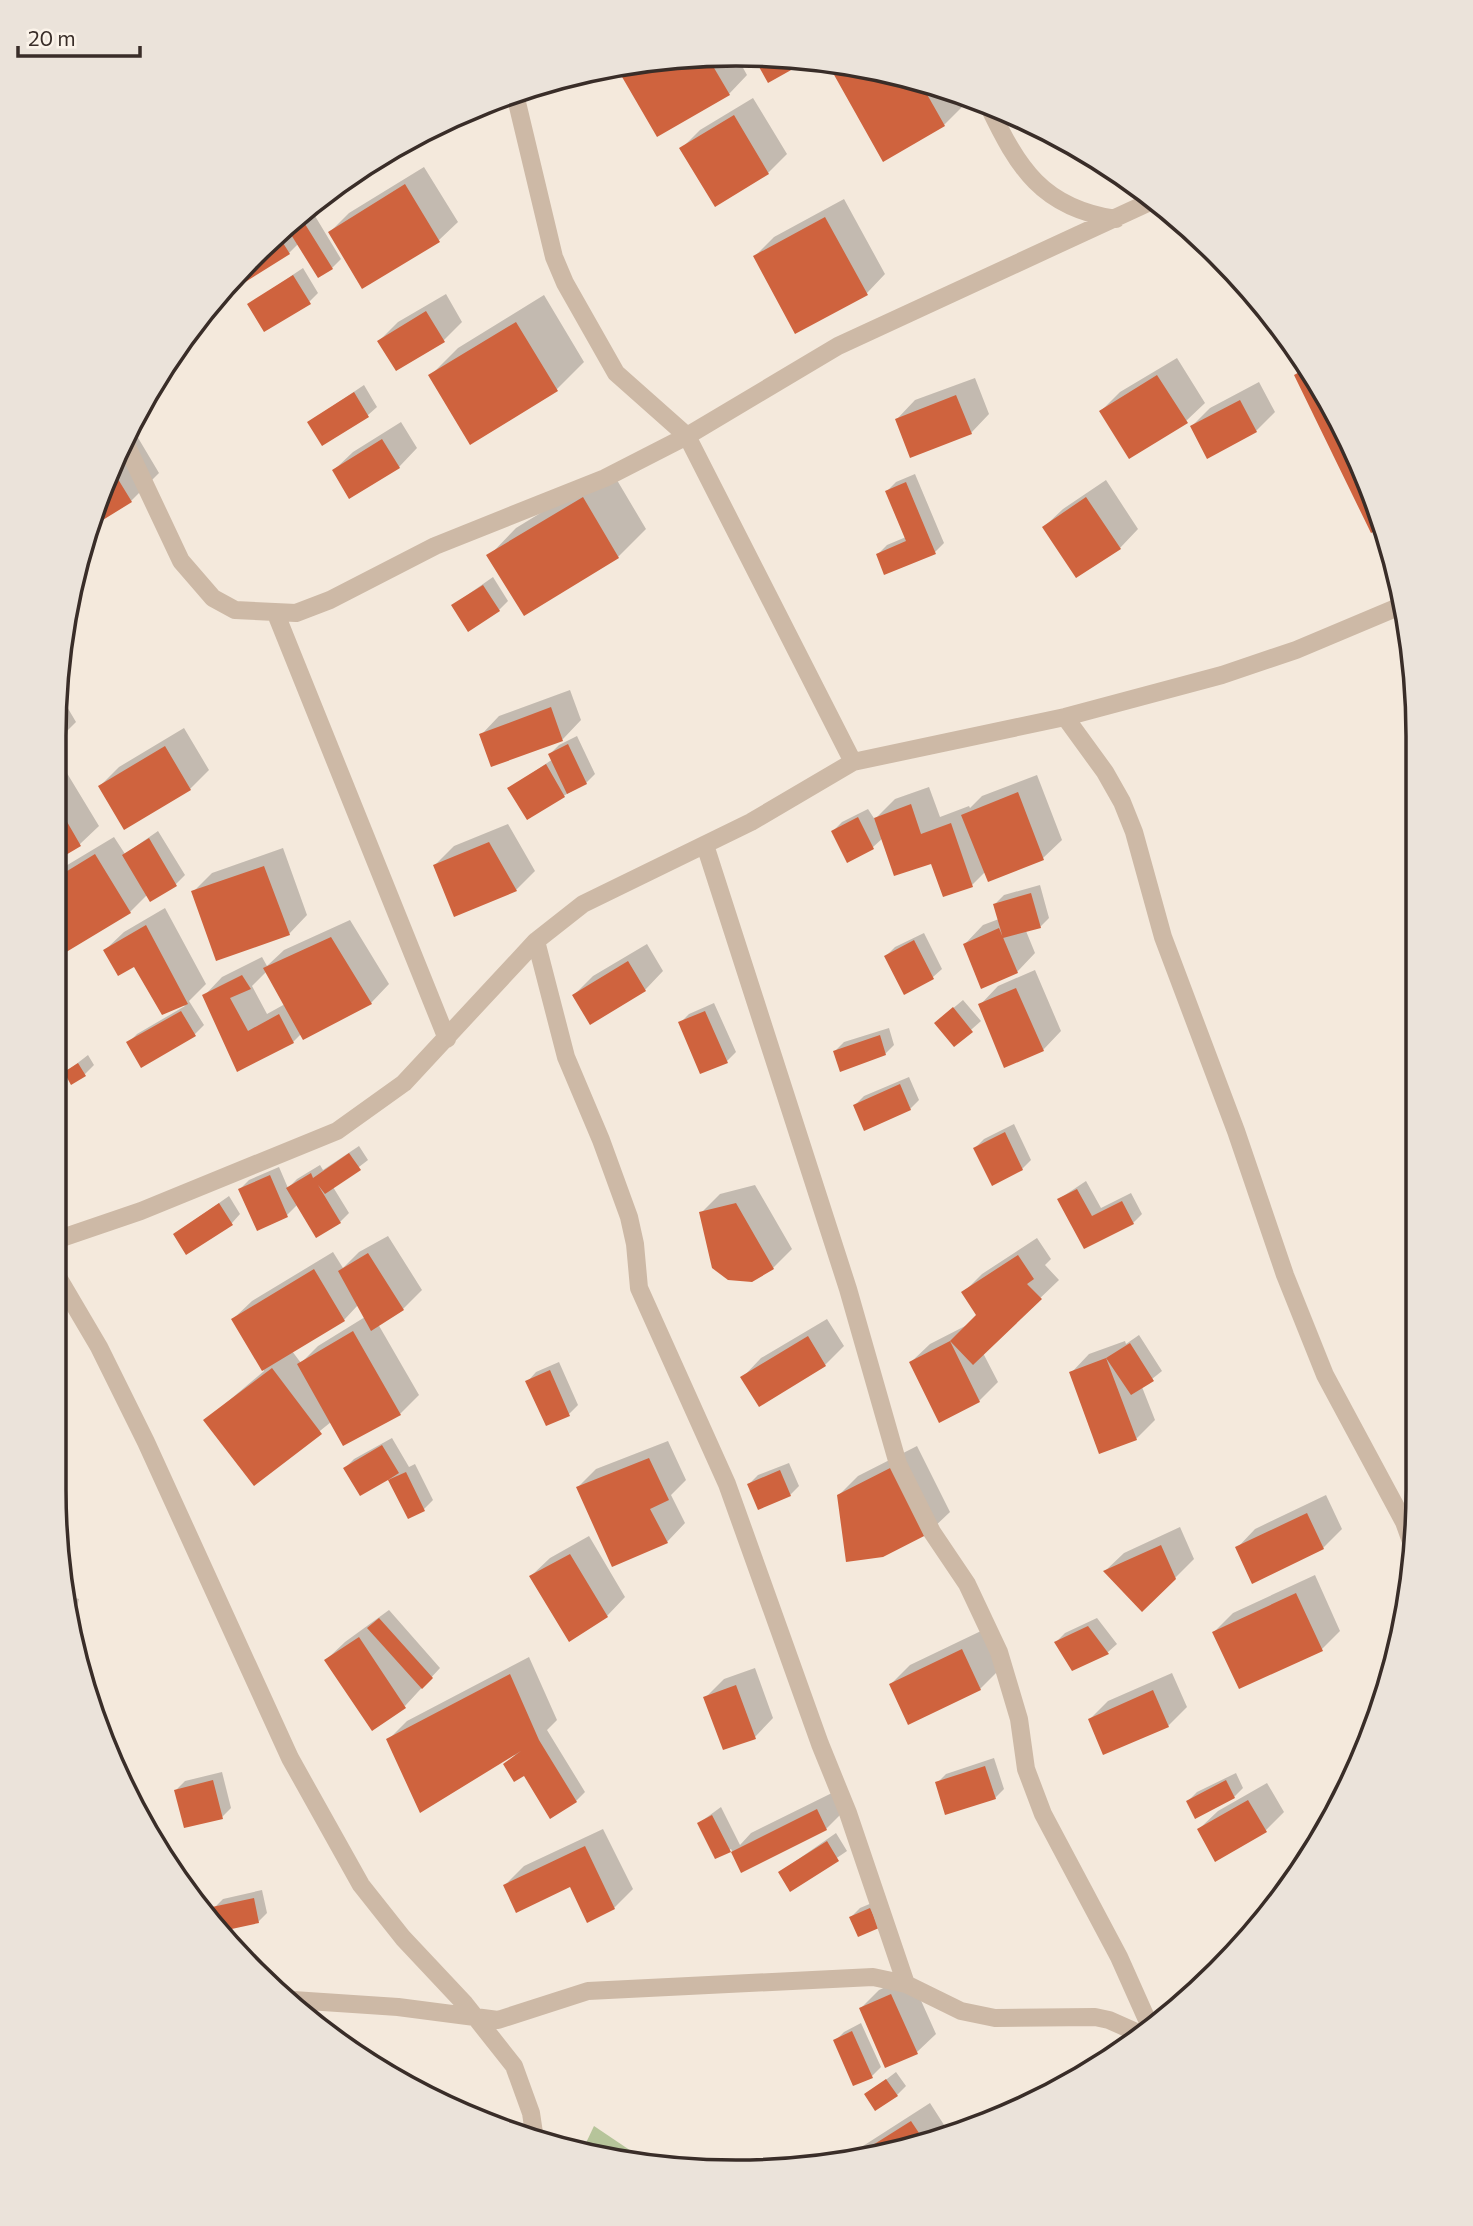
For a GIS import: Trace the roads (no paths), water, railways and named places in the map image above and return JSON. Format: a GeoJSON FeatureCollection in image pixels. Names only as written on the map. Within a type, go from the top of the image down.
{"type":"FeatureCollection","features":[{"type":"Feature","properties":{"kind":"street"},"geometry":{"type":"LineString","coordinates":[[517,103],[554,257],[565,283],[616,373],[687,436],[853,762]]}},
{"type":"Feature","properties":{"kind":"street"},"geometry":{"type":"LineString","coordinates":[[994,119],[1038,187],[1087,214],[1117,219]]}},
{"type":"Feature","properties":{"kind":"street"},"geometry":{"type":"LineString","coordinates":[[130,452],[169,537],[194,578],[224,606],[276,614],[296,613],[330,600],[435,546],[605,478],[687,436],[838,346],[1144,205]]}},
{"type":"Feature","properties":{"kind":"street"},"geometry":{"type":"LineString","coordinates":[[66,1237],[141,1211],[337,1131],[404,1083],[536,941],[583,904],[705,845],[853,762],[1065,717],[1271,658],[1394,608]]}},
{"type":"Feature","properties":{"kind":"street"},"geometry":{"type":"LineString","coordinates":[[276,614],[447,1039]]}},
{"type":"Feature","properties":{"kind":"street"},"geometry":{"type":"LineString","coordinates":[[1065,717],[1122,802],[1134,832],[1163,937],[1236,1131],[1285,1275],[1325,1375],[1405,1525]]}},
{"type":"Feature","properties":{"kind":"street"},"geometry":{"type":"LineString","coordinates":[[705,845],[848,1289],[898,1464],[932,1532],[967,1584],[999,1652],[1014,1700],[1026,1769],[1043,1814],[1118,1957],[1146,2019]]}},
{"type":"Feature","properties":{"kind":"street"},"geometry":{"type":"LineString","coordinates":[[536,941],[566,1057],[601,1140],[629,1217],[635,1244],[639,1288],[727,1484],[820,1744],[848,1814],[906,1984]]}},
{"type":"Feature","properties":{"kind":"street"},"geometry":{"type":"LineString","coordinates":[[66,1291],[99,1347],[146,1442],[290,1758],[361,1885],[403,1938],[475,2017],[514,2066],[531,2113],[533,2128]]}},
{"type":"Feature","properties":{"kind":"street"},"geometry":{"type":"LineString","coordinates":[[304,2001],[398,2007],[505,2019],[559,1997],[588,1991],[873,1977],[906,1984],[972,2014],[995,2018],[1095,2017],[1132,2030]]}}]}
